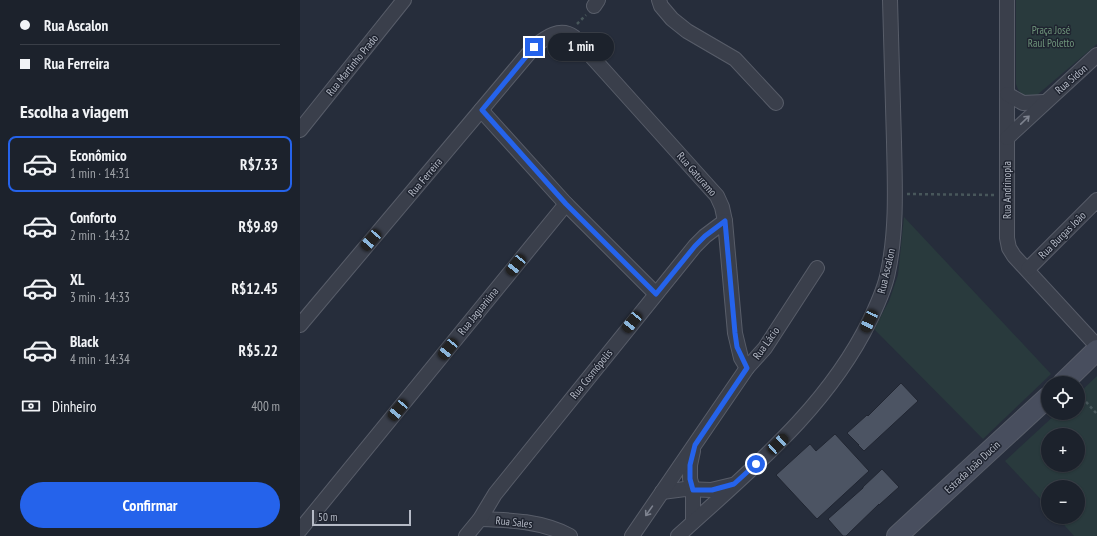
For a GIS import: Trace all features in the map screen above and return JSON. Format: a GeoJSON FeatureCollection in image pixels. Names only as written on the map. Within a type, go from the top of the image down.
{"type":"FeatureCollection","features":[{"type":"Feature","properties":{"kind":"street","name":"Rua Martinho Prado"},"geometry":{"type":"LineString","coordinates":[[300,130],[404,0]]}},
{"type":"Feature","properties":{"kind":"street"},"geometry":{"type":"LineString","coordinates":[[659,0],[661,6],[672,19],[687,31],[735,59],[776,103]]}},
{"type":"Feature","properties":{"kind":"street","name":"Rua Ascalon"},"geometry":{"type":"LineString","coordinates":[[678,536],[788,434],[810,411],[830,387],[863,334],[881,296],[888,274],[895,228],[896,194],[890,0]]}},
{"type":"Feature","properties":{"kind":"street","name":"Rua Andrinopla"},"geometry":{"type":"LineString","coordinates":[[1007,0],[1007,238],[1009,248],[1097,346]]}},
{"type":"Feature","properties":{"kind":"street","name":"Rua Gaturamo"},"geometry":{"type":"LineString","coordinates":[[554,34],[568,33],[574,37],[717,196],[725,221],[737,347],[747,368]]}},
{"type":"Feature","properties":{"kind":"street","name":"Rua Ferreira"},"geometry":{"type":"LineString","coordinates":[[300,325],[305,310],[482,110],[534,47],[543,39],[554,34]]}},
{"type":"Feature","properties":{"kind":"street","name":"Rua Sidon"},"geometry":{"type":"LineString","coordinates":[[1007,138],[1044,102],[1097,55]]}},
{"type":"Feature","properties":{"kind":"street","name":"Rua Sidon"},"geometry":{"type":"LineString","coordinates":[[1007,94],[1023,103],[1044,102]]}},
{"type":"Feature","properties":{"kind":"street"},"geometry":{"type":"LineString","coordinates":[[482,110],[566,204],[656,294]]}},
{"type":"Feature","properties":{"kind":"street","name":"Rua Burgas João"},"geometry":{"type":"LineString","coordinates":[[1028,269],[1097,200]]}},
{"type":"Feature","properties":{"kind":"street","name":"Rua Jaguariúna"},"geometry":{"type":"LineString","coordinates":[[300,530],[566,204]]}},
{"type":"Feature","properties":{"kind":"street","name":"Rua Cosmópolis"},"geometry":{"type":"LineString","coordinates":[[466,536],[480,519],[495,494],[695,246],[705,236],[725,221]]}},
{"type":"Feature","properties":{"kind":"street","name":"Rua Lácio"},"geometry":{"type":"LineString","coordinates":[[632,536],[747,368],[765,348],[817,268]]}},
{"type":"Feature","properties":{"kind":"street"},"geometry":{"type":"LineString","coordinates":[[1070,376],[1097,350]]}},
{"type":"Feature","properties":{"kind":"street","name":"Estrada João Ducin"},"geometry":{"type":"LineString","coordinates":[[897,536],[1041,403]]}},
{"type":"Feature","properties":{"kind":"street"},"geometry":{"type":"LineString","coordinates":[[693,522],[693,490],[690,479],[690,465],[695,445]]}},
{"type":"Feature","properties":{"kind":"street"},"geometry":{"type":"LineString","coordinates":[[662,492],[712,490],[734,484]]}},
{"type":"Feature","properties":{"kind":"street","name":"Rua Sales"},"geometry":{"type":"LineString","coordinates":[[480,519],[537,524],[558,530],[570,536]]}},
{"type":"Feature","properties":{"kind":"path"},"geometry":{"type":"LineString","coordinates":[[896,194],[1007,195]]}},
{"type":"Feature","properties":{"kind":"path"},"geometry":{"type":"LineString","coordinates":[[1085,401],[1097,414]]}},
{"type":"Feature","properties":{"kind":"green space","name":"Praça José Raul Poletto"},"geometry":{"type":"Polygon","coordinates":[[[1016,0],[1097,0],[1097,44],[1037,95],[1030,97],[1021,93],[1016,84],[1016,0]]]}},
{"type":"Feature","properties":{"kind":"green space"},"geometry":{"type":"Polygon","coordinates":[[[904,217],[1051,374],[1049,376],[1041,376],[1041,384],[983,439],[874,329],[889,301],[898,275],[904,217]]]}},
{"type":"Feature","properties":{"kind":"green space"},"geometry":{"type":"Polygon","coordinates":[[[1097,376],[1097,536],[1074,536],[1063,524],[1085,524],[1085,480],[1041,480],[1041,500],[1005,461],[1049,420],[1085,420],[1085,387],[1097,376]]]}},
{"type":"Feature","properties":{"kind":"building"},"geometry":{"type":"Polygon","coordinates":[[[901,383],[918,401],[864,451],[847,433],[867,415],[868,416],[901,383]]]}},
{"type":"Feature","properties":{"kind":"building"},"geometry":{"type":"Polygon","coordinates":[[[835,434],[869,471],[817,519],[776,475],[810,444],[816,451],[835,434]]]}},
{"type":"Feature","properties":{"kind":"building"},"geometry":{"type":"Polygon","coordinates":[[[882,469],[899,487],[846,536],[843,536],[828,519],[882,469]]]}},
{"type":"Feature","properties":{"kind":"route"},"geometry":{"type":"LineString","coordinates":[[534,47],[482,110],[566,204],[656,294],[695,246],[705,236],[725,221],[737,347],[747,368],[695,445],[690,465],[690,479],[693,490],[712,490],[734,484],[756,464]]}}]}
